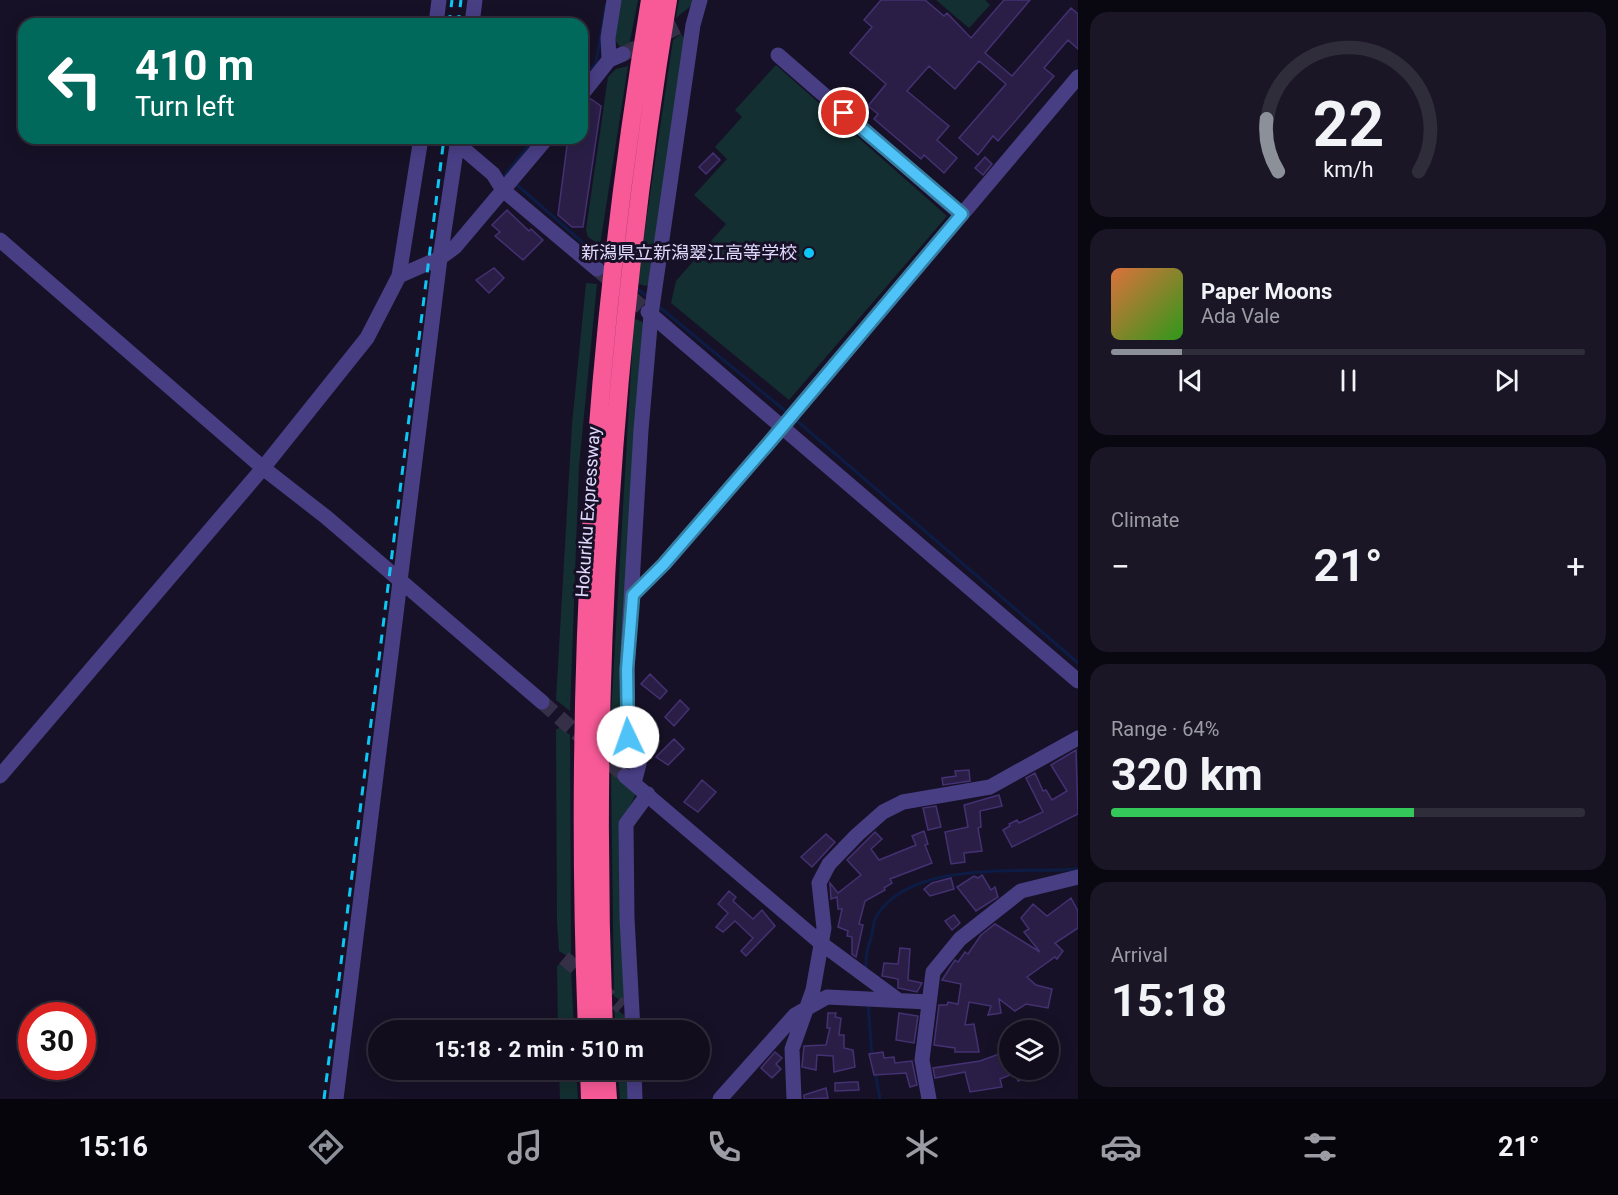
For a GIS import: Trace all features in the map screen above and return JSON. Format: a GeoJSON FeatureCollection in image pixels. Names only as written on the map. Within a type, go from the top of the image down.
{"type":"FeatureCollection","features":[{"type":"Feature","properties":{"kind":"highway","name":"Hokuriku Expressway"},"geometry":{"type":"LineString","coordinates":[[587,1020],[582,751],[588,546],[602,364],[613,259],[650,0]]}},
{"type":"Feature","properties":{"kind":"highway","name":"Hokuriku Expressway"},"geometry":{"type":"LineString","coordinates":[[604,1020],[600,783],[606,551],[630,261],[668,0]]}},
{"type":"Feature","properties":{"kind":"highway"},"geometry":{"type":"LineString","coordinates":[[589,1080],[590,1099]]}},
{"type":"Feature","properties":{"kind":"highway"},"geometry":{"type":"LineString","coordinates":[[607,1080],[608,1099]]}},
{"type":"Feature","properties":{"kind":"street"},"geometry":{"type":"LineString","coordinates":[[437,18],[439,0]]}},
{"type":"Feature","properties":{"kind":"street"},"geometry":{"type":"LineString","coordinates":[[472,18],[474,0]]}},
{"type":"Feature","properties":{"kind":"street"},"geometry":{"type":"LineString","coordinates":[[609,60],[608,38],[614,0]]}},
{"type":"Feature","properties":{"kind":"street"},"geometry":{"type":"LineString","coordinates":[[700,0],[687,25],[647,311],[627,708],[628,737],[639,764],[630,780],[822,944],[898,1000]]}},
{"type":"Feature","properties":{"kind":"street"},"geometry":{"type":"LineString","coordinates":[[588,86],[609,60],[623,54]]}},
{"type":"Feature","properties":{"kind":"street"},"geometry":{"type":"LineString","coordinates":[[778,55],[962,214]]}},
{"type":"Feature","properties":{"kind":"street"},"geometry":{"type":"LineString","coordinates":[[633,595],[664,564],[781,428],[1078,77]]}},
{"type":"Feature","properties":{"kind":"street"},"geometry":{"type":"LineString","coordinates":[[0,776],[263,468],[367,338],[399,276],[420,144]]}},
{"type":"Feature","properties":{"kind":"street"},"geometry":{"type":"LineString","coordinates":[[336,1099],[454,144]]}},
{"type":"Feature","properties":{"kind":"street"},"geometry":{"type":"LineString","coordinates":[[459,144],[493,174],[503,190],[597,269]]}},
{"type":"Feature","properties":{"kind":"street"},"geometry":{"type":"LineString","coordinates":[[399,276],[440,258],[455,248],[543,144]]}},
{"type":"Feature","properties":{"kind":"street"},"geometry":{"type":"LineString","coordinates":[[0,240],[263,468],[326,517],[542,702]]}},
{"type":"Feature","properties":{"kind":"street"},"geometry":{"type":"LineString","coordinates":[[647,311],[1078,681]]}},
{"type":"Feature","properties":{"kind":"street"},"geometry":{"type":"LineString","coordinates":[[794,1099],[792,1049],[807,1010],[822,944],[824,928],[819,883],[829,864],[856,835],[883,812],[903,802],[990,787],[1078,738]]}},
{"type":"Feature","properties":{"kind":"street"},"geometry":{"type":"LineString","coordinates":[[632,1020],[627,918],[626,824],[648,794]]}},
{"type":"Feature","properties":{"kind":"street"},"geometry":{"type":"LineString","coordinates":[[929,1099],[922,1060],[933,972],[960,939],[996,908],[1021,891],[1041,884],[1078,877]]}},
{"type":"Feature","properties":{"kind":"street"},"geometry":{"type":"LineString","coordinates":[[720,1099],[795,1015],[827,997],[928,1002]]}},
{"type":"Feature","properties":{"kind":"street"},"geometry":{"type":"LineString","coordinates":[[634,1080],[635,1099]]}},
{"type":"Feature","properties":{"kind":"green space"},"geometry":{"type":"Polygon","coordinates":[[[621,0],[638,0],[629,46],[620,47],[615,40],[621,0]]]}},
{"type":"Feature","properties":{"kind":"green space"},"geometry":{"type":"Polygon","coordinates":[[[679,0],[694,0],[692,5],[676,18],[679,0]]]}},
{"type":"Feature","properties":{"kind":"green space"},"geometry":{"type":"Polygon","coordinates":[[[936,0],[985,0],[990,5],[969,28],[936,0]]]}},
{"type":"Feature","properties":{"kind":"green space"},"geometry":{"type":"Polygon","coordinates":[[[681,34],[685,39],[651,284],[645,286],[637,283],[673,40],[681,34]]]}},
{"type":"Feature","properties":{"kind":"green space","name":"新潟県立新潟翠江高等学校"},"geometry":{"type":"Polygon","coordinates":[[[776,65],[947,216],[789,400],[671,303],[676,281],[726,224],[694,195],[727,159],[715,147],[742,117],[735,110],[776,65]]]}},
{"type":"Feature","properties":{"kind":"green space"},"geometry":{"type":"Polygon","coordinates":[[[628,66],[600,245],[588,237],[586,230],[608,77],[616,69],[628,66]]]}},
{"type":"Feature","properties":{"kind":"green space"},"geometry":{"type":"Polygon","coordinates":[[[586,283],[597,284],[579,466],[570,711],[556,700],[572,424],[586,283]]]}},
{"type":"Feature","properties":{"kind":"green space"},"geometry":{"type":"Polygon","coordinates":[[[634,319],[641,321],[647,327],[638,430],[632,768],[630,772],[609,748],[634,319]]]}},
{"type":"Feature","properties":{"kind":"green space"},"geometry":{"type":"Polygon","coordinates":[[[560,727],[570,735],[571,958],[559,951],[557,922],[556,730],[560,727]]]}},
{"type":"Feature","properties":{"kind":"green space"},"geometry":{"type":"Polygon","coordinates":[[[611,772],[636,794],[629,808],[629,1007],[614,996],[611,772]]]}},
{"type":"Feature","properties":{"kind":"green space"},"geometry":{"type":"Polygon","coordinates":[[[562,962],[571,970],[574,1020],[558,1020],[557,966],[562,962]]]}},
{"type":"Feature","properties":{"kind":"green space"},"geometry":{"type":"Polygon","coordinates":[[[614,1008],[627,1017],[627,1020],[615,1020],[614,1008]]]}},
{"type":"Feature","properties":{"kind":"green space"},"geometry":{"type":"Polygon","coordinates":[[[559,1080],[577,1080],[578,1099],[560,1099],[559,1080]]]}},
{"type":"Feature","properties":{"kind":"green space"},"geometry":{"type":"Polygon","coordinates":[[[619,1080],[629,1080],[630,1099],[620,1099],[619,1080]]]}},
{"type":"Feature","properties":{"kind":"building"},"geometry":{"type":"Polygon","coordinates":[[[881,0],[925,0],[944,16],[947,13],[971,38],[1004,0],[1030,0],[985,53],[1012,76],[1071,8],[1078,14],[1078,49],[1068,40],[1044,68],[1054,76],[998,141],[993,136],[978,155],[959,138],[1006,84],[979,61],[955,89],[929,66],[907,91],[949,126],[937,140],[957,158],[944,173],[924,155],[921,159],[874,119],[878,114],[868,106],[886,84],[850,53],[872,27],[864,20],[881,0]]]}},
{"type":"Feature","properties":{"kind":"building"},"geometry":{"type":"Polygon","coordinates":[[[845,93],[859,105],[855,109],[841,97],[845,93]]]}},
{"type":"Feature","properties":{"kind":"building"},"geometry":{"type":"Polygon","coordinates":[[[591,99],[601,106],[583,227],[572,227],[558,215],[567,144],[588,144],[588,101],[591,99]]]}},
{"type":"Feature","properties":{"kind":"building"},"geometry":{"type":"Polygon","coordinates":[[[713,153],[720,160],[706,174],[699,167],[713,153]]]}},
{"type":"Feature","properties":{"kind":"building"},"geometry":{"type":"Polygon","coordinates":[[[985,157],[992,164],[983,175],[975,168],[985,157]]]}},
{"type":"Feature","properties":{"kind":"building"},"geometry":{"type":"Polygon","coordinates":[[[507,210],[529,231],[531,229],[543,240],[523,260],[495,236],[500,232],[492,225],[507,210]]]}},
{"type":"Feature","properties":{"kind":"building"},"geometry":{"type":"Polygon","coordinates":[[[494,268],[504,278],[489,293],[476,280],[494,268]]]}},
{"type":"Feature","properties":{"kind":"building"},"geometry":{"type":"Polygon","coordinates":[[[650,674],[667,691],[660,699],[641,684],[650,674]]]}},
{"type":"Feature","properties":{"kind":"building"},"geometry":{"type":"Polygon","coordinates":[[[680,700],[689,709],[674,726],[665,717],[680,700]]]}},
{"type":"Feature","properties":{"kind":"building"},"geometry":{"type":"Polygon","coordinates":[[[674,739],[684,749],[668,765],[656,757],[674,739]]]}},
{"type":"Feature","properties":{"kind":"building"},"geometry":{"type":"Polygon","coordinates":[[[1076,750],[1078,814],[1012,847],[1003,830],[1017,820],[1019,823],[1043,812],[1026,778],[1035,773],[1043,791],[1046,790],[1052,800],[1067,791],[1051,765],[1076,750]]]}},
{"type":"Feature","properties":{"kind":"building"},"geometry":{"type":"Polygon","coordinates":[[[969,770],[970,781],[943,785],[942,778],[956,776],[955,771],[969,770]]]}},
{"type":"Feature","properties":{"kind":"building"},"geometry":{"type":"Polygon","coordinates":[[[702,780],[716,792],[698,812],[684,802],[702,780]]]}},
{"type":"Feature","properties":{"kind":"building"},"geometry":{"type":"Polygon","coordinates":[[[999,795],[1002,806],[980,811],[981,827],[978,828],[982,851],[964,853],[965,862],[951,864],[945,832],[968,827],[964,805],[999,795]]]}},
{"type":"Feature","properties":{"kind":"building"},"geometry":{"type":"Polygon","coordinates":[[[936,806],[941,827],[928,830],[923,808],[936,806]]]}},
{"type":"Feature","properties":{"kind":"building"},"geometry":{"type":"Polygon","coordinates":[[[924,831],[928,844],[925,845],[932,863],[890,879],[892,883],[884,888],[885,890],[865,901],[859,924],[863,925],[856,957],[852,954],[852,937],[847,936],[848,931],[838,927],[842,909],[838,909],[837,897],[831,899],[830,883],[838,893],[861,875],[847,860],[875,832],[882,839],[871,849],[879,860],[916,845],[912,836],[924,831]]]}},
{"type":"Feature","properties":{"kind":"building"},"geometry":{"type":"Polygon","coordinates":[[[826,834],[835,842],[812,867],[801,857],[826,834]]]}},
{"type":"Feature","properties":{"kind":"building"},"geometry":{"type":"Polygon","coordinates":[[[982,875],[991,890],[995,887],[998,897],[976,911],[957,887],[974,876],[978,878],[982,875]]]}},
{"type":"Feature","properties":{"kind":"building"},"geometry":{"type":"Polygon","coordinates":[[[951,878],[954,889],[930,896],[924,889],[932,883],[951,878]]]}},
{"type":"Feature","properties":{"kind":"building"},"geometry":{"type":"Polygon","coordinates":[[[729,891],[736,897],[733,901],[753,919],[762,910],[775,926],[746,956],[741,951],[753,938],[735,921],[723,932],[716,927],[728,913],[718,904],[729,891]]]}},
{"type":"Feature","properties":{"kind":"building"},"geometry":{"type":"Polygon","coordinates":[[[1071,898],[1078,911],[1078,928],[1055,943],[1063,951],[1057,959],[1055,957],[1027,977],[1036,985],[1052,989],[1048,1008],[1026,1004],[1015,1011],[999,999],[1001,1013],[988,1015],[991,1006],[969,1002],[965,1025],[974,1024],[979,1052],[955,1052],[955,1048],[934,1045],[939,1005],[947,1005],[948,1002],[958,1004],[961,984],[942,980],[955,960],[958,962],[965,952],[968,954],[981,935],[995,924],[1040,952],[1024,932],[1029,929],[1021,918],[1033,904],[1047,916],[1071,898]]]}},
{"type":"Feature","properties":{"kind":"building"},"geometry":{"type":"Polygon","coordinates":[[[954,915],[960,923],[952,930],[945,921],[954,915]]]}},
{"type":"Feature","properties":{"kind":"building"},"geometry":{"type":"Polygon","coordinates":[[[900,948],[910,949],[908,980],[922,983],[917,992],[898,988],[898,979],[882,976],[884,963],[898,964],[900,948]]]}},
{"type":"Feature","properties":{"kind":"building"},"geometry":{"type":"Polygon","coordinates":[[[828,1013],[836,1013],[835,1017],[841,1018],[839,1035],[844,1035],[844,1048],[853,1050],[855,1067],[834,1072],[833,1056],[817,1055],[816,1070],[802,1067],[804,1046],[826,1045],[830,1028],[827,1028],[828,1013]]]}},
{"type":"Feature","properties":{"kind":"building"},"geometry":{"type":"Polygon","coordinates":[[[899,1013],[918,1016],[914,1043],[896,1040],[899,1013]]]}},
{"type":"Feature","properties":{"kind":"building"},"geometry":{"type":"Polygon","coordinates":[[[775,1052],[782,1058],[776,1064],[781,1069],[772,1078],[761,1068],[775,1052]]]}},
{"type":"Feature","properties":{"kind":"building"},"geometry":{"type":"Polygon","coordinates":[[[883,1052],[884,1058],[894,1057],[895,1063],[912,1061],[917,1085],[910,1087],[906,1073],[874,1075],[869,1054],[883,1052]]]}},
{"type":"Feature","properties":{"kind":"building"},"geometry":{"type":"Polygon","coordinates":[[[999,1054],[999,1080],[1002,1087],[970,1092],[965,1072],[935,1078],[933,1068],[980,1061],[999,1054]]]}},
{"type":"Feature","properties":{"kind":"building"},"geometry":{"type":"Polygon","coordinates":[[[858,1082],[859,1090],[835,1091],[835,1083],[858,1082]]]}},
{"type":"Feature","properties":{"kind":"building"},"geometry":{"type":"Polygon","coordinates":[[[826,1088],[828,1098],[804,1099],[804,1095],[826,1088]]]}},
{"type":"Feature","properties":{"kind":"waterway"},"geometry":{"type":"LineString","coordinates":[[588,73],[596,63],[606,5]]}},
{"type":"Feature","properties":{"kind":"waterway"},"geometry":{"type":"LineString","coordinates":[[509,178],[505,175],[530,144]]}},
{"type":"Feature","properties":{"kind":"waterway"},"geometry":{"type":"LineString","coordinates":[[516,184],[606,263]]}},
{"type":"Feature","properties":{"kind":"waterway"},"geometry":{"type":"LineString","coordinates":[[636,288],[648,297]]}},
{"type":"Feature","properties":{"kind":"waterway"},"geometry":{"type":"LineString","coordinates":[[657,305],[789,414]]}},
{"type":"Feature","properties":{"kind":"waterway"},"geometry":{"type":"LineString","coordinates":[[796,420],[1078,663]]}},
{"type":"Feature","properties":{"kind":"waterway"},"geometry":{"type":"LineString","coordinates":[[866,969],[867,953],[877,915],[894,897],[916,885],[942,877],[970,873],[1078,869]]}},
{"type":"Feature","properties":{"kind":"waterway"},"geometry":{"type":"LineString","coordinates":[[868,1003],[872,1056]]}},
{"type":"Feature","properties":{"kind":"waterway"},"geometry":{"type":"LineString","coordinates":[[875,1071],[880,1099]]}},
{"type":"Feature","properties":{"kind":"tunnel"},"geometry":{"type":"LineString","coordinates":[[623,54],[682,25]]}},
{"type":"Feature","properties":{"kind":"tunnel"},"geometry":{"type":"LineString","coordinates":[[597,269],[642,307]]}},
{"type":"Feature","properties":{"kind":"tunnel"},"geometry":{"type":"LineString","coordinates":[[542,702],[625,776]]}},
{"type":"Feature","properties":{"kind":"tunnel"},"geometry":{"type":"LineString","coordinates":[[564,958],[622,1007]]}},
{"type":"Feature","properties":{"kind":"railway"},"geometry":{"type":"LineString","coordinates":[[450,18],[452,0]]}},
{"type":"Feature","properties":{"kind":"railway"},"geometry":{"type":"LineString","coordinates":[[459,18],[461,0]]}},
{"type":"Feature","properties":{"kind":"railway"},"geometry":{"type":"LineString","coordinates":[[324,1099],[443,144]]}},
{"type":"Feature","properties":{"kind":"place","name":"新潟県立新潟翠江高等学校"},"geometry":{"type":"Point","coordinates":[809,253]}},
{"type":"Feature","properties":{"kind":"route"},"geometry":{"type":"LineString","coordinates":[[628,737],[627,669],[633,595],[664,564],[768,444],[962,214],[844,113]]}}]}
